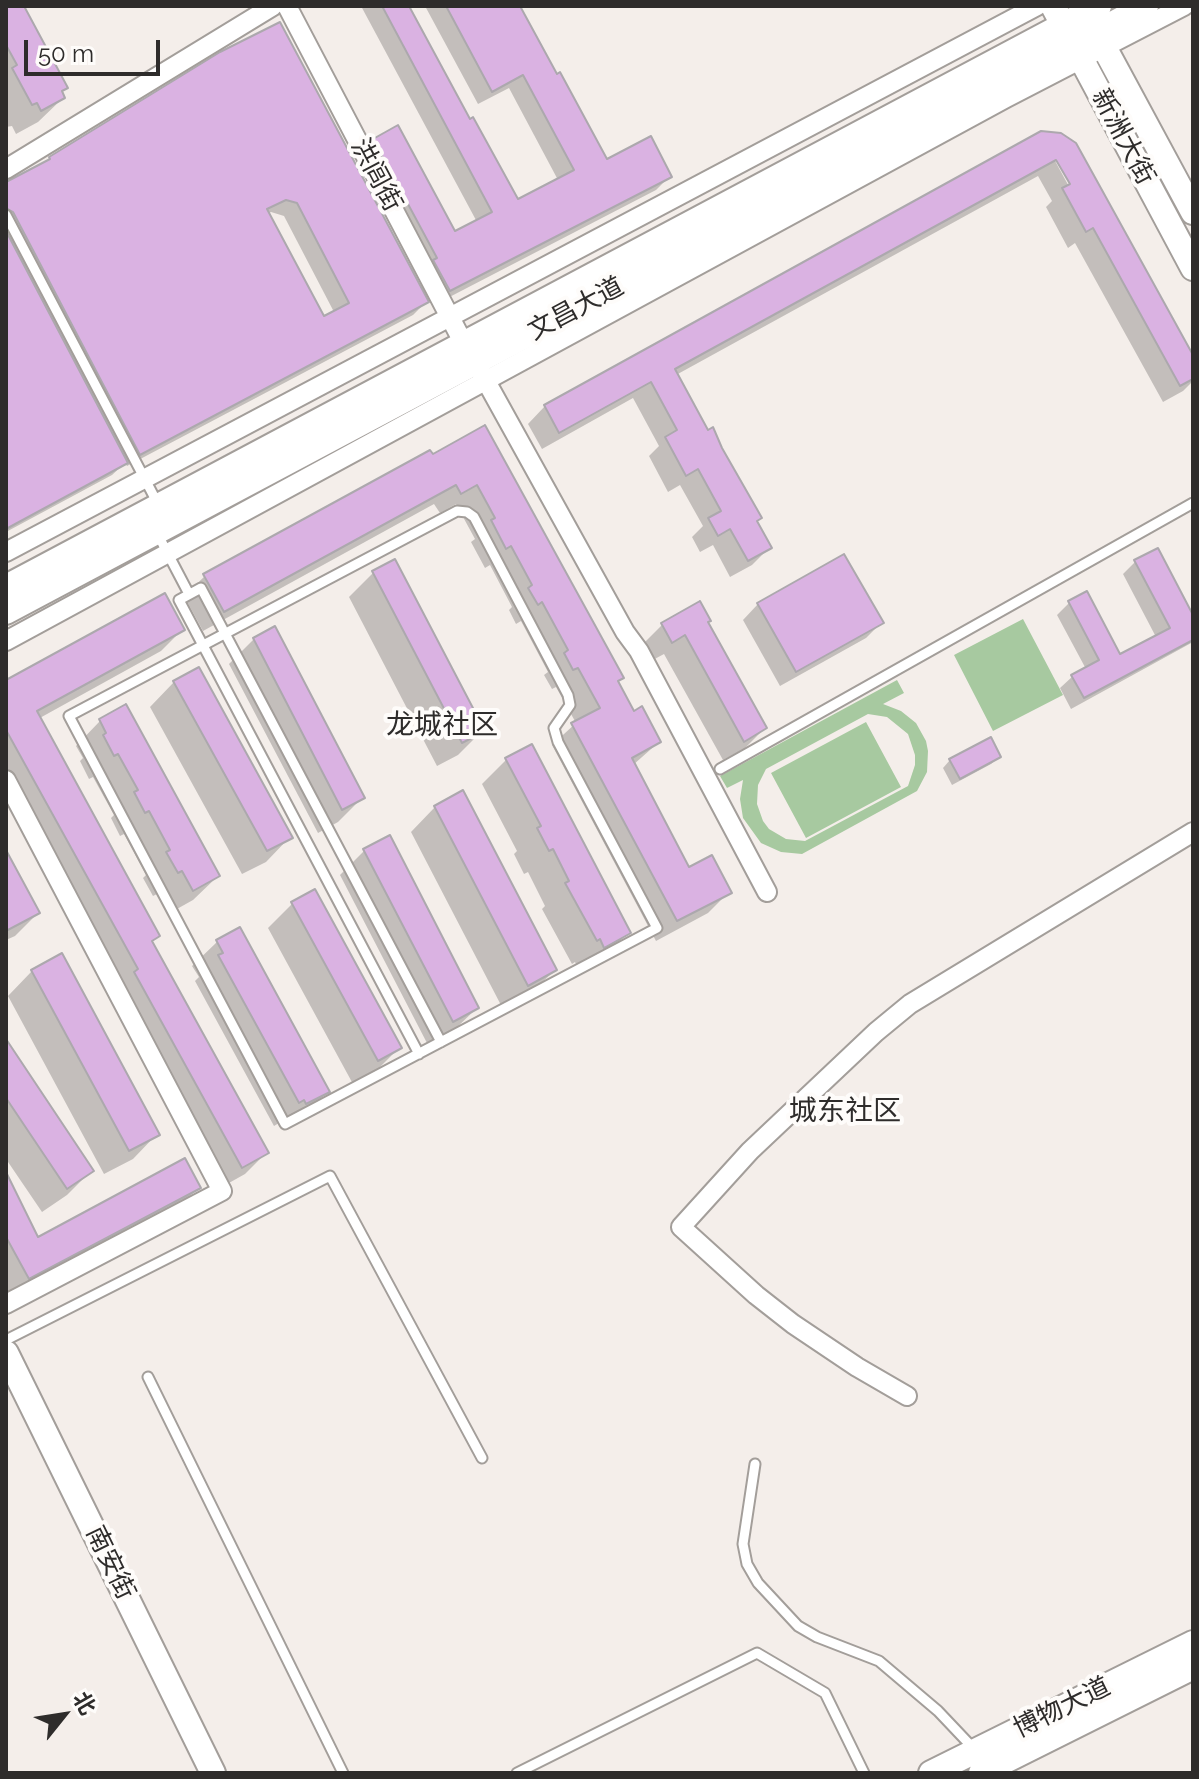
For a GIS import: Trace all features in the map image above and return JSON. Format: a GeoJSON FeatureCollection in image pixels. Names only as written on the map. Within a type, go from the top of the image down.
{"type":"FeatureCollection","features":[{"type":"Feature","properties":{"kind":"main road","name":"文昌大道"},"geometry":{"type":"LineString","coordinates":[[6,612],[162,542],[475,362],[1068,34],[1094,21],[1146,6]]}},
{"type":"Feature","properties":{"kind":"main road","name":"新洲大街"},"geometry":{"type":"LineString","coordinates":[[1094,21],[1193,212]]}},
{"type":"Feature","properties":{"kind":"main road","name":"新洲大街"},"geometry":{"type":"LineString","coordinates":[[1068,34],[1193,268]]}},
{"type":"Feature","properties":{"kind":"main road","name":"文昌大道"},"geometry":{"type":"LineString","coordinates":[[6,587],[159,506],[475,362]]}},
{"type":"Feature","properties":{"kind":"main road","name":"南安街"},"geometry":{"type":"LineString","coordinates":[[6,1353],[213,1773]]}},
{"type":"Feature","properties":{"kind":"main road","name":"博物大道"},"geometry":{"type":"LineString","coordinates":[[978,1762],[1193,1643]]}},
{"type":"Feature","properties":{"kind":"main road","name":"博物大道"},"geometry":{"type":"LineString","coordinates":[[931,1773],[978,1762],[1193,1667]]}},
{"type":"Feature","properties":{"kind":"street"},"geometry":{"type":"LineString","coordinates":[[6,169],[273,6]]}},
{"type":"Feature","properties":{"kind":"street","name":"洪闾街"},"geometry":{"type":"LineString","coordinates":[[287,6],[450,317],[625,632],[639,651],[767,892]]}},
{"type":"Feature","properties":{"kind":"street"},"geometry":{"type":"LineString","coordinates":[[6,552],[1037,6]]}},
{"type":"Feature","properties":{"kind":"street"},"geometry":{"type":"LineString","coordinates":[[475,362],[1068,34],[1094,21],[1184,6]]}},
{"type":"Feature","properties":{"kind":"street"},"geometry":{"type":"LineString","coordinates":[[6,641],[162,542]]}},
{"type":"Feature","properties":{"kind":"street"},"geometry":{"type":"LineString","coordinates":[[6,780],[222,1191],[6,1304]]}},
{"type":"Feature","properties":{"kind":"street"},"geometry":{"type":"LineString","coordinates":[[907,1396],[793,1324],[744,1285],[681,1227],[750,1151],[910,1004],[1193,832]]}},
{"type":"Feature","properties":{"kind":"lane"},"geometry":{"type":"LineString","coordinates":[[6,215],[159,506]]}},
{"type":"Feature","properties":{"kind":"lane"},"geometry":{"type":"LineString","coordinates":[[720,769],[1193,503]]}},
{"type":"Feature","properties":{"kind":"lane"},"geometry":{"type":"LineString","coordinates":[[457,511],[467,512],[474,517],[561,681],[570,705],[554,728],[558,742],[657,928],[285,1124],[69,716],[203,645],[457,511]]}},
{"type":"Feature","properties":{"kind":"lane"},"geometry":{"type":"LineString","coordinates":[[162,542],[189,594]]}},
{"type":"Feature","properties":{"kind":"lane"},"geometry":{"type":"LineString","coordinates":[[419,1054],[179,600],[189,594],[201,588],[441,1042]]}},
{"type":"Feature","properties":{"kind":"lane"},"geometry":{"type":"LineString","coordinates":[[6,1340],[330,1176],[482,1458]]}},
{"type":"Feature","properties":{"kind":"lane"},"geometry":{"type":"LineString","coordinates":[[148,1377],[343,1773]]}},
{"type":"Feature","properties":{"kind":"lane"},"geometry":{"type":"LineString","coordinates":[[755,1464],[743,1544],[747,1564],[758,1583],[798,1626],[817,1637],[879,1661],[938,1711],[978,1762]]}},
{"type":"Feature","properties":{"kind":"lane"},"geometry":{"type":"LineString","coordinates":[[517,1773],[757,1653],[825,1693],[864,1773]]}},
{"type":"Feature","properties":{"kind":"green space"},"geometry":{"type":"Polygon","coordinates":[[[1023,619],[1063,695],[993,731],[954,655],[1023,619]]]}},
{"type":"Feature","properties":{"kind":"green space"},"geometry":{"type":"Polygon","coordinates":[[[897,680],[904,693],[883,704],[901,711],[916,723],[928,751],[927,772],[917,791],[802,854],[781,852],[761,843],[743,818],[740,799],[743,780],[727,788],[720,776],[897,680]],[[868,714],[766,769],[758,785],[757,804],[769,829],[786,839],[805,841],[908,786],[915,755],[908,734],[887,717],[868,714]]]}},
{"type":"Feature","properties":{"kind":"green space"},"geometry":{"type":"Polygon","coordinates":[[[866,722],[901,787],[806,838],[771,773],[866,722]]]}},
{"type":"Feature","properties":{"kind":"building"},"geometry":{"type":"Polygon","coordinates":[[[6,6],[24,6],[68,88],[62,91],[65,98],[41,111],[37,103],[32,105],[12,68],[17,65],[6,45],[6,6]]]}},
{"type":"Feature","properties":{"kind":"building"},"geometry":{"type":"Polygon","coordinates":[[[382,6],[409,6],[470,119],[473,117],[518,199],[574,170],[523,75],[492,92],[446,6],[520,6],[607,159],[651,136],[672,177],[450,291],[433,260],[437,258],[373,139],[398,125],[455,231],[492,212],[382,6]]]}},
{"type":"Feature","properties":{"kind":"building"},"geometry":{"type":"Polygon","coordinates":[[[280,22],[429,302],[140,455],[13,212],[6,208],[6,182],[50,159],[220,52],[280,22]],[[286,200],[267,209],[324,316],[349,303],[297,203],[286,200]]]}},
{"type":"Feature","properties":{"kind":"building"},"geometry":{"type":"Polygon","coordinates":[[[1041,131],[1061,133],[1076,143],[1193,355],[1193,379],[1180,386],[1093,228],[1086,232],[1062,188],[1070,184],[1056,160],[675,369],[708,430],[713,427],[762,518],[757,521],[772,548],[748,561],[730,529],[718,536],[708,518],[721,511],[698,469],[686,476],[665,437],[677,430],[651,382],[559,433],[544,405],[1041,131]]]}},
{"type":"Feature","properties":{"kind":"building"},"geometry":{"type":"Polygon","coordinates":[[[6,231],[128,463],[6,529],[6,231]]]}},
{"type":"Feature","properties":{"kind":"building"},"geometry":{"type":"Polygon","coordinates":[[[485,425],[624,678],[618,681],[634,711],[642,706],[661,742],[632,758],[689,867],[712,855],[732,893],[677,921],[571,723],[600,708],[578,668],[573,670],[564,653],[568,650],[542,602],[538,605],[528,588],[532,585],[511,546],[506,549],[491,520],[495,518],[477,485],[461,494],[456,485],[224,612],[203,574],[430,450],[433,454],[485,425]]]}},
{"type":"Feature","properties":{"kind":"building"},"geometry":{"type":"Polygon","coordinates":[[[1158,548],[1193,615],[1193,640],[1084,698],[1071,675],[1099,660],[1068,601],[1087,591],[1120,654],[1170,628],[1134,560],[1158,548]]]}},
{"type":"Feature","properties":{"kind":"building"},"geometry":{"type":"Polygon","coordinates":[[[844,554],[884,623],[796,672],[757,603],[844,554]]]}},
{"type":"Feature","properties":{"kind":"building"},"geometry":{"type":"Polygon","coordinates":[[[395,559],[485,731],[462,743],[372,571],[395,559]]]}},
{"type":"Feature","properties":{"kind":"building"},"geometry":{"type":"Polygon","coordinates":[[[165,593],[185,630],[37,711],[160,936],[152,941],[269,1153],[242,1168],[134,972],[138,969],[6,730],[6,680],[165,593]]]}},
{"type":"Feature","properties":{"kind":"building"},"geometry":{"type":"Polygon","coordinates":[[[700,601],[711,621],[708,622],[767,728],[744,742],[685,635],[672,643],[661,623],[700,601]]]}},
{"type":"Feature","properties":{"kind":"building"},"geometry":{"type":"Polygon","coordinates":[[[275,626],[365,798],[342,810],[253,638],[275,626]]]}},
{"type":"Feature","properties":{"kind":"building"},"geometry":{"type":"Polygon","coordinates":[[[199,667],[293,838],[267,851],[173,681],[199,667]]]}},
{"type":"Feature","properties":{"kind":"building"},"geometry":{"type":"Polygon","coordinates":[[[126,704],[220,876],[193,891],[182,871],[178,873],[166,852],[170,850],[149,811],[145,813],[134,792],[138,790],[118,754],[114,756],[103,735],[106,733],[99,719],[126,704]]]}},
{"type":"Feature","properties":{"kind":"building"},"geometry":{"type":"Polygon","coordinates":[[[991,737],[1001,757],[960,779],[949,759],[991,737]]]}},
{"type":"Feature","properties":{"kind":"building"},"geometry":{"type":"Polygon","coordinates":[[[532,744],[631,933],[604,948],[600,939],[597,941],[565,883],[569,881],[553,849],[549,851],[537,828],[541,826],[505,758],[532,744]]]}},
{"type":"Feature","properties":{"kind":"building"},"geometry":{"type":"Polygon","coordinates":[[[463,790],[557,970],[528,986],[434,806],[463,790]]]}},
{"type":"Feature","properties":{"kind":"building"},"geometry":{"type":"Polygon","coordinates":[[[390,835],[479,1008],[453,1022],[363,849],[390,835]]]}},
{"type":"Feature","properties":{"kind":"building"},"geometry":{"type":"Polygon","coordinates":[[[6,850],[40,913],[6,931],[6,850]]]}},
{"type":"Feature","properties":{"kind":"building"},"geometry":{"type":"Polygon","coordinates":[[[315,889],[402,1048],[378,1061],[291,902],[315,889]]]}},
{"type":"Feature","properties":{"kind":"building"},"geometry":{"type":"Polygon","coordinates":[[[240,927],[330,1092],[306,1104],[304,1100],[299,1103],[218,955],[223,953],[216,940],[240,927]]]}},
{"type":"Feature","properties":{"kind":"building"},"geometry":{"type":"Polygon","coordinates":[[[62,953],[160,1135],[129,1151],[31,970],[62,953]]]}},
{"type":"Feature","properties":{"kind":"building"},"geometry":{"type":"Polygon","coordinates":[[[6,1039],[94,1171],[67,1189],[6,1098],[6,1039]]]}},
{"type":"Feature","properties":{"kind":"building"},"geometry":{"type":"Polygon","coordinates":[[[185,1158],[201,1188],[29,1279],[6,1237],[6,1172],[38,1237],[185,1158]]]}},
{"type":"Feature","properties":{"kind":"district","name":"龙城社区"},"geometry":{"type":"Point","coordinates":[442,726]}},
{"type":"Feature","properties":{"kind":"district","name":"城东社区"},"geometry":{"type":"Point","coordinates":[845,1112]}}]}
